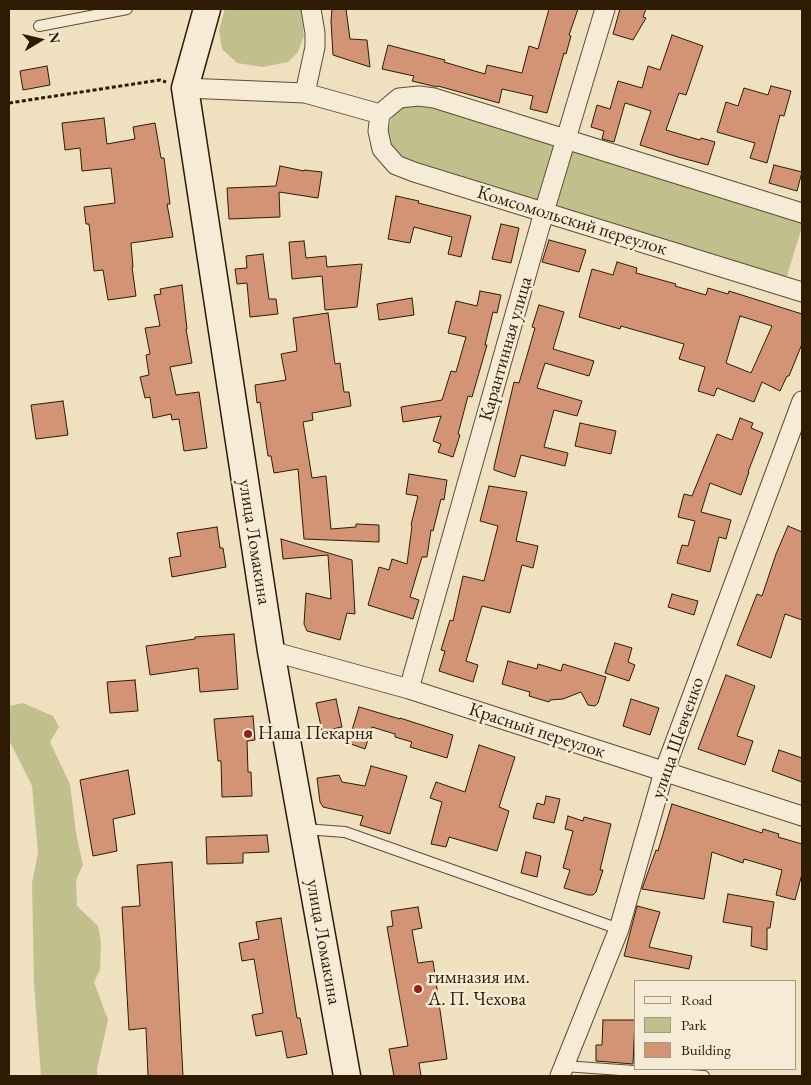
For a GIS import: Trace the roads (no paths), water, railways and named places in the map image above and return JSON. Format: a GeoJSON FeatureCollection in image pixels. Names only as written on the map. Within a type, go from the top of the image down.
{"type":"FeatureCollection","features":[{"type":"Feature","properties":{"kind":"street","name":"улица Ломакина"},"geometry":{"type":"LineString","coordinates":[[207,9],[185,88],[271,650],[347,1076]]}},
{"type":"Feature","properties":{"kind":"street"},"geometry":{"type":"LineString","coordinates":[[305,93],[315,48],[311,9]]}},
{"type":"Feature","properties":{"kind":"street","name":"Карантинная улица"},"geometry":{"type":"LineString","coordinates":[[409,689],[544,212],[605,9]]}},
{"type":"Feature","properties":{"kind":"street"},"geometry":{"type":"LineString","coordinates":[[185,88],[305,93],[380,114],[399,98],[419,96],[434,98],[802,213]]}},
{"type":"Feature","properties":{"kind":"street","name":"Комсомольский переулок"},"geometry":{"type":"LineString","coordinates":[[380,114],[378,130],[382,150],[396,164],[414,172],[802,292]]}},
{"type":"Feature","properties":{"kind":"street","name":"улица Шевченко"},"geometry":{"type":"LineString","coordinates":[[562,1071],[619,929],[664,772],[802,401]]}},
{"type":"Feature","properties":{"kind":"street","name":"Красный переулок"},"geometry":{"type":"LineString","coordinates":[[271,650],[409,689],[802,816]]}},
{"type":"Feature","properties":{"kind":"lane"},"geometry":{"type":"LineString","coordinates":[[39,26],[126,9]]}},
{"type":"Feature","properties":{"kind":"lane"},"geometry":{"type":"LineString","coordinates":[[303,829],[345,832],[619,929]]}},
{"type":"Feature","properties":{"kind":"lane"},"geometry":{"type":"LineString","coordinates":[[562,1071],[704,1076]]}},
{"type":"Feature","properties":{"kind":"place","name":"Наша Пекарня"},"geometry":{"type":"Point","coordinates":[248,734]}},
{"type":"Feature","properties":{"kind":"place","name":"гимназия им. А. П. Чехова"},"geometry":{"type":"Point","coordinates":[418,989]}}]}
